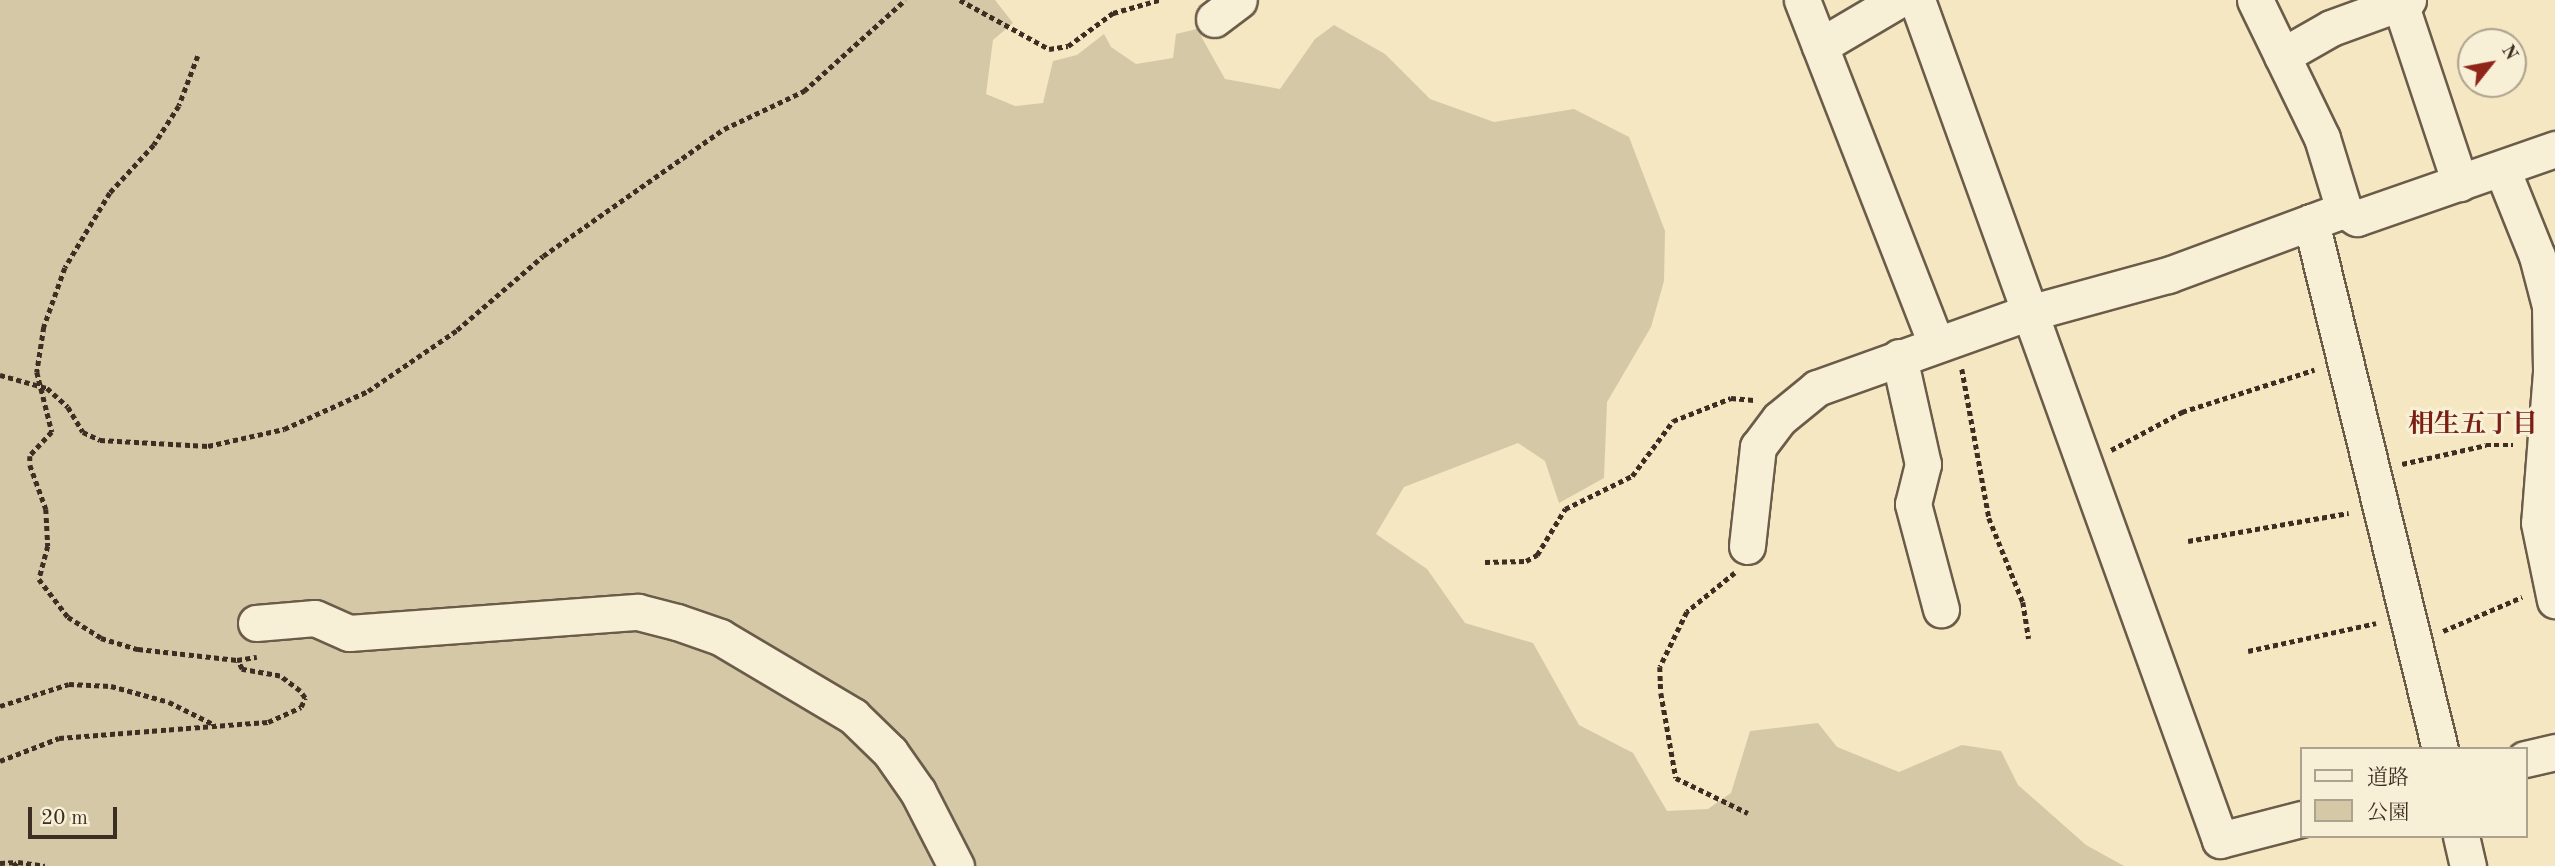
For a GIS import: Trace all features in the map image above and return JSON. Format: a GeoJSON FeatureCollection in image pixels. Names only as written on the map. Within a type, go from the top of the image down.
{"type":"FeatureCollection","features":[{"type":"Feature","properties":{"kind":"street"},"geometry":{"type":"LineString","coordinates":[[1802,0],[1951,339]]}},
{"type":"Feature","properties":{"kind":"street"},"geometry":{"type":"LineString","coordinates":[[1820,46],[1898,0]]}},
{"type":"Feature","properties":{"kind":"street"},"geometry":{"type":"LineString","coordinates":[[1917,0],[2224,853],[2300,819]]}},
{"type":"Feature","properties":{"kind":"street"},"geometry":{"type":"LineString","coordinates":[[2255,0],[2322,138],[2344,210],[2357,218],[2555,149]]}},
{"type":"Feature","properties":{"kind":"street"},"geometry":{"type":"LineString","coordinates":[[2282,56],[2331,28],[2403,1],[2460,183]]}},
{"type":"Feature","properties":{"kind":"street"},"geometry":{"type":"LineString","coordinates":[[2502,169],[2537,256],[2550,306],[2546,446],[2539,523],[2554,596]]}},
{"type":"Feature","properties":{"kind":"street"},"geometry":{"type":"LineString","coordinates":[[1747,546],[1758,447],[1779,419],[1817,388],[1951,339],[2168,275],[2344,210]]}},
{"type":"Feature","properties":{"kind":"street"},"geometry":{"type":"LineString","coordinates":[[2311,222],[2440,747]]}},
{"type":"Feature","properties":{"kind":"street"},"geometry":{"type":"LineString","coordinates":[[1899,357],[1923,464],[1913,505],[1941,609]]}},
{"type":"Feature","properties":{"kind":"street"},"geometry":{"type":"LineString","coordinates":[[256,623],[315,618],[349,633],[638,612],[677,622],[720,637],[853,716],[890,752],[918,792],[956,866]]}},
{"type":"Feature","properties":{"kind":"street"},"geometry":{"type":"LineString","coordinates":[[2527,759],[2555,752]]}},
{"type":"Feature","properties":{"kind":"street"},"geometry":{"type":"LineString","coordinates":[[2462,838],[2469,866]]}},
{"type":"Feature","properties":{"kind":"path"},"geometry":{"type":"LineString","coordinates":[[0,375],[40,386],[68,407],[83,432],[100,440],[208,446],[308,418],[368,391],[457,330],[543,256],[724,129],[804,91],[905,0]]}},
{"type":"Feature","properties":{"kind":"path"},"geometry":{"type":"LineString","coordinates":[[960,0],[1049,49],[1068,47],[1113,13],[1159,0]]}},
{"type":"Feature","properties":{"kind":"path"},"geometry":{"type":"LineString","coordinates":[[0,761],[59,738],[268,722],[302,707],[305,698],[280,676],[242,669],[237,660],[138,649],[101,638],[68,617],[39,579],[48,546],[47,521],[30,456],[52,432],[40,386],[37,349],[65,268],[110,193],[154,145],[179,106],[198,57]]}},
{"type":"Feature","properties":{"kind":"path"},"geometry":{"type":"LineString","coordinates":[[1951,339],[1961,374],[1989,519],[2023,602],[2029,639]]}},
{"type":"Feature","properties":{"kind":"path"},"geometry":{"type":"LineString","coordinates":[[2083,464],[2182,412],[2345,361]]}},
{"type":"Feature","properties":{"kind":"path"},"geometry":{"type":"LineString","coordinates":[[1485,562],[1526,561],[1537,555],[1565,509],[1632,476],[1673,421],[1694,410],[1748,397],[1779,419]]}},
{"type":"Feature","properties":{"kind":"path"},"geometry":{"type":"LineString","coordinates":[[2372,471],[2486,445],[2546,446]]}},
{"type":"Feature","properties":{"kind":"path"},"geometry":{"type":"LineString","coordinates":[[2188,541],[2381,508]]}},
{"type":"Feature","properties":{"kind":"path"},"geometry":{"type":"LineString","coordinates":[[1747,546],[1731,580],[1687,612],[1660,667],[1676,778],[1748,813]]}},
{"type":"Feature","properties":{"kind":"path"},"geometry":{"type":"LineString","coordinates":[[2248,651],[2411,629],[2536,591],[2554,596]]}},
{"type":"Feature","properties":{"kind":"path"},"geometry":{"type":"LineString","coordinates":[[0,706],[69,684],[111,686],[169,702],[216,726]]}},
{"type":"Feature","properties":{"kind":"path"},"geometry":{"type":"LineString","coordinates":[[0,863],[45,866]]}},
{"type":"Feature","properties":{"kind":"green space"},"geometry":{"type":"Polygon","coordinates":[[[0,0],[995,0],[1013,23],[993,40],[986,94],[1015,106],[1043,103],[1053,61],[1077,55],[1104,34],[1111,47],[1136,64],[1173,58],[1176,34],[1197,29],[1225,79],[1280,89],[1315,39],[1334,25],[1385,54],[1430,99],[1494,122],[1574,109],[1629,137],[1665,231],[1664,281],[1651,327],[1607,402],[1604,478],[1559,503],[1545,461],[1518,443],[1404,487],[1376,534],[1427,569],[1465,623],[1533,643],[1579,725],[1633,753],[1667,811],[1708,809],[1731,793],[1750,731],[1818,723],[1837,747],[1899,772],[1962,745],[2001,751],[2018,785],[2086,845],[2124,866],[0,866],[0,0]]]}},
{"type":"Feature","properties":{"kind":"district","name":"相生五丁目"},"geometry":{"type":"Point","coordinates":[2473,426]}}]}
